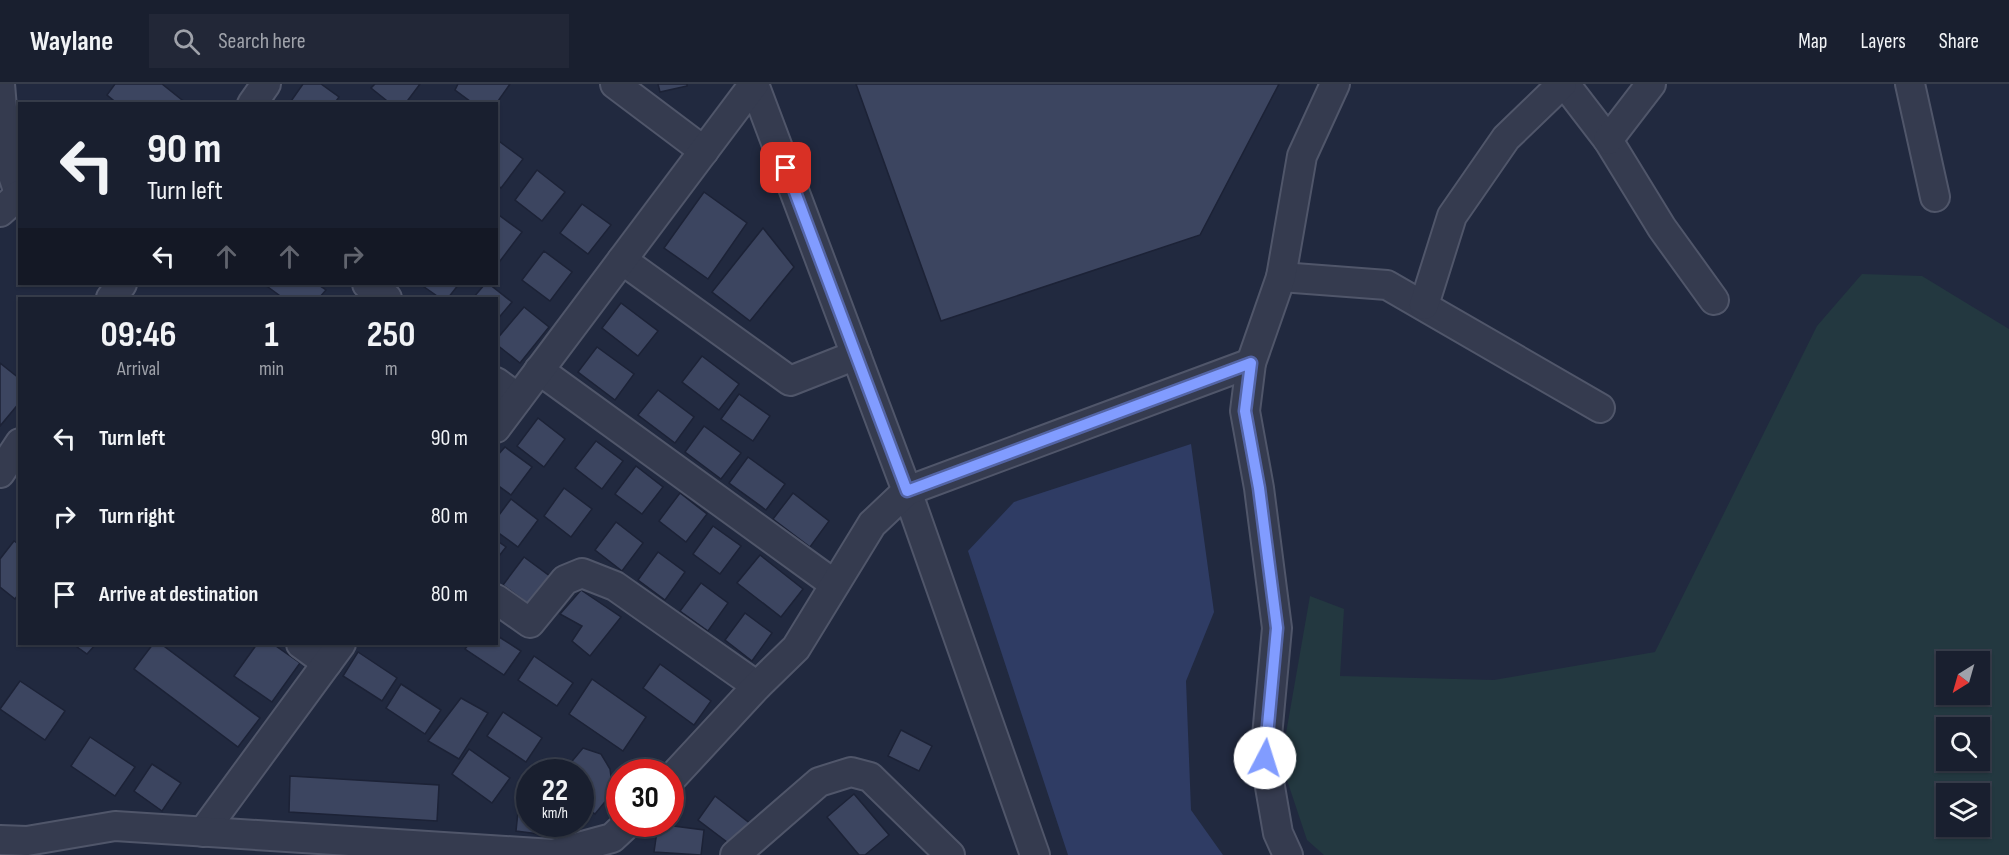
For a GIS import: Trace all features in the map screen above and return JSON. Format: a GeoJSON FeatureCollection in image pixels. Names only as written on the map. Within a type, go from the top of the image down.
{"type":"FeatureCollection","features":[{"type":"Feature","properties":{"kind":"street"},"geometry":{"type":"LineString","coordinates":[[0,84],[6,155],[18,192]]}},
{"type":"Feature","properties":{"kind":"street"},"geometry":{"type":"LineString","coordinates":[[253,102],[266,84]]}},
{"type":"Feature","properties":{"kind":"street"},"geometry":{"type":"LineString","coordinates":[[615,84],[704,151]]}},
{"type":"Feature","properties":{"kind":"street"},"geometry":{"type":"LineString","coordinates":[[498,421],[507,390],[539,370],[754,84]]}},
{"type":"Feature","properties":{"kind":"street"},"geometry":{"type":"LineString","coordinates":[[754,84],[907,491],[1035,855]]}},
{"type":"Feature","properties":{"kind":"street"},"geometry":{"type":"LineString","coordinates":[[1288,855],[1278,833],[1265,758],[1277,628],[1259,488],[1245,411],[1251,363],[1281,277],[1302,156],[1335,84]]}},
{"type":"Feature","properties":{"kind":"street"},"geometry":{"type":"LineString","coordinates":[[1424,305],[1452,216],[1506,138],[1564,84],[1608,140],[1662,228],[1714,300]]}},
{"type":"Feature","properties":{"kind":"street"},"geometry":{"type":"LineString","coordinates":[[1608,140],[1651,84]]}},
{"type":"Feature","properties":{"kind":"street"},"geometry":{"type":"LineString","coordinates":[[1910,84],[1935,197]]}},
{"type":"Feature","properties":{"kind":"street"},"geometry":{"type":"LineString","coordinates":[[0,212],[18,196]]}},
{"type":"Feature","properties":{"kind":"street"},"geometry":{"type":"LineString","coordinates":[[622,260],[790,381],[856,355]]}},
{"type":"Feature","properties":{"kind":"street"},"geometry":{"type":"LineString","coordinates":[[1281,277],[1387,285],[1600,408]]}},
{"type":"Feature","properties":{"kind":"street"},"geometry":{"type":"LineString","coordinates":[[368,285],[386,297]]}},
{"type":"Feature","properties":{"kind":"street"},"geometry":{"type":"LineString","coordinates":[[684,765],[757,686],[796,648],[872,524],[907,491],[1251,363]]}},
{"type":"Feature","properties":{"kind":"street"},"geometry":{"type":"LineString","coordinates":[[539,370],[834,584]]}},
{"type":"Feature","properties":{"kind":"street"},"geometry":{"type":"LineString","coordinates":[[0,473],[18,446]]}},
{"type":"Feature","properties":{"kind":"street"},"geometry":{"type":"LineString","coordinates":[[498,600],[530,623],[565,580],[582,573],[615,586],[757,686]]}},
{"type":"Feature","properties":{"kind":"street"},"geometry":{"type":"LineString","coordinates":[[203,832],[334,653],[305,645]]}},
{"type":"Feature","properties":{"kind":"street"},"geometry":{"type":"LineString","coordinates":[[735,855],[819,782],[851,772],[870,777],[950,855]]}},
{"type":"Feature","properties":{"kind":"street"},"geometry":{"type":"LineString","coordinates":[[17,846],[115,826],[553,854],[622,839]]}},
{"type":"Feature","properties":{"kind":"shaded area"},"geometry":{"type":"Polygon","coordinates":[[[1862,274],[1922,276],[2009,329],[2009,855],[1324,855],[1307,840],[1281,762],[1310,596],[1344,609],[1340,676],[1494,680],[1655,652],[1817,326],[1862,274]]]}},
{"type":"Feature","properties":{"kind":"water"},"geometry":{"type":"Polygon","coordinates":[[[1191,444],[1214,612],[1186,681],[1191,810],[1223,855],[1068,855],[968,551],[1014,502],[1191,444]]]}},
{"type":"Feature","properties":{"kind":"building"},"geometry":{"type":"Polygon","coordinates":[[[115,84],[162,84],[184,102],[116,102],[107,95],[115,84]]]}},
{"type":"Feature","properties":{"kind":"building"},"geometry":{"type":"Polygon","coordinates":[[[303,84],[321,84],[339,97],[335,102],[290,102],[303,84]]]}},
{"type":"Feature","properties":{"kind":"building"},"geometry":{"type":"Polygon","coordinates":[[[375,84],[420,84],[406,102],[388,102],[371,88],[375,84]]]}},
{"type":"Feature","properties":{"kind":"building"},"geometry":{"type":"Polygon","coordinates":[[[458,84],[510,84],[497,102],[471,102],[455,90],[458,84]]]}},
{"type":"Feature","properties":{"kind":"building"},"geometry":{"type":"Polygon","coordinates":[[[658,84],[687,84],[687,86],[660,92],[658,84]]]}},
{"type":"Feature","properties":{"kind":"building"},"geometry":{"type":"Polygon","coordinates":[[[856,84],[1279,84],[1200,235],[941,321],[856,84]]]}},
{"type":"Feature","properties":{"kind":"building"},"geometry":{"type":"Polygon","coordinates":[[[498,140],[523,159],[501,188],[498,186],[498,140]]]}},
{"type":"Feature","properties":{"kind":"building"},"geometry":{"type":"Polygon","coordinates":[[[537,170],[565,192],[542,221],[515,200],[537,170]]]}},
{"type":"Feature","properties":{"kind":"building"},"geometry":{"type":"Polygon","coordinates":[[[704,192],[747,223],[708,279],[664,248],[704,192]]]}},
{"type":"Feature","properties":{"kind":"building"},"geometry":{"type":"Polygon","coordinates":[[[582,204],[611,225],[588,254],[560,233],[582,204]]]}},
{"type":"Feature","properties":{"kind":"building"},"geometry":{"type":"Polygon","coordinates":[[[498,214],[522,232],[498,264],[498,214]]]}},
{"type":"Feature","properties":{"kind":"building"},"geometry":{"type":"Polygon","coordinates":[[[763,228],[794,267],[750,321],[712,292],[763,228]]]}},
{"type":"Feature","properties":{"kind":"building"},"geometry":{"type":"Polygon","coordinates":[[[544,251],[572,272],[550,301],[522,280],[544,251]]]}},
{"type":"Feature","properties":{"kind":"building"},"geometry":{"type":"Polygon","coordinates":[[[265,285],[318,285],[326,290],[320,297],[282,297],[265,285]]]}},
{"type":"Feature","properties":{"kind":"building"},"geometry":{"type":"Polygon","coordinates":[[[421,285],[458,285],[449,297],[439,297],[421,285]]]}},
{"type":"Feature","properties":{"kind":"building"},"geometry":{"type":"Polygon","coordinates":[[[484,285],[490,285],[512,302],[498,319],[498,297],[474,297],[484,285]]]}},
{"type":"Feature","properties":{"kind":"building"},"geometry":{"type":"Polygon","coordinates":[[[621,303],[658,331],[638,356],[602,328],[621,303]]]}},
{"type":"Feature","properties":{"kind":"building"},"geometry":{"type":"Polygon","coordinates":[[[524,307],[549,327],[520,363],[498,346],[498,338],[524,307]]]}},
{"type":"Feature","properties":{"kind":"building"},"geometry":{"type":"Polygon","coordinates":[[[597,347],[634,374],[615,400],[578,372],[597,347]]]}},
{"type":"Feature","properties":{"kind":"building"},"geometry":{"type":"Polygon","coordinates":[[[702,356],[739,384],[719,410],[682,382],[702,356]]]}},
{"type":"Feature","properties":{"kind":"building"},"geometry":{"type":"Polygon","coordinates":[[[0,363],[18,377],[18,404],[0,426],[0,363]]]}},
{"type":"Feature","properties":{"kind":"building"},"geometry":{"type":"Polygon","coordinates":[[[658,390],[694,417],[675,443],[638,415],[658,390]]]}},
{"type":"Feature","properties":{"kind":"building"},"geometry":{"type":"Polygon","coordinates":[[[739,394],[770,416],[753,441],[721,419],[739,394]]]}},
{"type":"Feature","properties":{"kind":"building"},"geometry":{"type":"Polygon","coordinates":[[[538,418],[565,439],[544,467],[517,446],[538,418]]]}},
{"type":"Feature","properties":{"kind":"building"},"geometry":{"type":"Polygon","coordinates":[[[704,426],[741,453],[721,479],[685,452],[704,426]]]}},
{"type":"Feature","properties":{"kind":"building"},"geometry":{"type":"Polygon","coordinates":[[[596,441],[623,461],[602,489],[575,468],[596,441]]]}},
{"type":"Feature","properties":{"kind":"building"},"geometry":{"type":"Polygon","coordinates":[[[505,447],[532,467],[511,495],[498,485],[498,455],[505,447]]]}},
{"type":"Feature","properties":{"kind":"building"},"geometry":{"type":"Polygon","coordinates":[[[748,457],[785,484],[766,510],[729,483],[748,457]]]}},
{"type":"Feature","properties":{"kind":"building"},"geometry":{"type":"Polygon","coordinates":[[[636,466],[663,487],[642,514],[615,494],[636,466]]]}},
{"type":"Feature","properties":{"kind":"building"},"geometry":{"type":"Polygon","coordinates":[[[564,488],[592,509],[571,537],[544,516],[564,488]]]}},
{"type":"Feature","properties":{"kind":"building"},"geometry":{"type":"Polygon","coordinates":[[[680,493],[707,514],[686,542],[659,521],[680,493]]]}},
{"type":"Feature","properties":{"kind":"building"},"geometry":{"type":"Polygon","coordinates":[[[793,493],[829,521],[810,547],[773,519],[793,493]]]}},
{"type":"Feature","properties":{"kind":"building"},"geometry":{"type":"Polygon","coordinates":[[[511,499],[538,520],[518,547],[498,532],[498,516],[511,499]]]}},
{"type":"Feature","properties":{"kind":"building"},"geometry":{"type":"Polygon","coordinates":[[[616,522],[643,543],[622,571],[595,550],[616,522]]]}},
{"type":"Feature","properties":{"kind":"building"},"geometry":{"type":"Polygon","coordinates":[[[713,526],[741,546],[720,574],[693,554],[713,526]]]}},
{"type":"Feature","properties":{"kind":"building"},"geometry":{"type":"Polygon","coordinates":[[[14,541],[18,544],[18,595],[15,599],[0,587],[0,559],[14,541]]]}},
{"type":"Feature","properties":{"kind":"building"},"geometry":{"type":"Polygon","coordinates":[[[498,541],[506,547],[498,557],[498,541]]]}},
{"type":"Feature","properties":{"kind":"building"},"geometry":{"type":"Polygon","coordinates":[[[658,552],[685,572],[665,600],[638,580],[658,552]]]}},
{"type":"Feature","properties":{"kind":"building"},"geometry":{"type":"Polygon","coordinates":[[[760,555],[803,589],[781,617],[737,583],[760,555]]]}},
{"type":"Feature","properties":{"kind":"building"},"geometry":{"type":"Polygon","coordinates":[[[524,557],[551,577],[530,605],[503,585],[524,557]]]}},
{"type":"Feature","properties":{"kind":"building"},"geometry":{"type":"Polygon","coordinates":[[[701,583],[728,603],[708,631],[680,611],[701,583]]]}},
{"type":"Feature","properties":{"kind":"building"},"geometry":{"type":"Polygon","coordinates":[[[581,590],[621,617],[590,656],[572,641],[582,626],[560,614],[581,590]]]}},
{"type":"Feature","properties":{"kind":"building"},"geometry":{"type":"Polygon","coordinates":[[[745,613],[772,633],[752,661],[725,640],[745,613]]]}},
{"type":"Feature","properties":{"kind":"building"},"geometry":{"type":"Polygon","coordinates":[[[498,636],[521,651],[504,675],[465,649],[468,645],[498,645],[498,636]]]}},
{"type":"Feature","properties":{"kind":"building"},"geometry":{"type":"Polygon","coordinates":[[[74,645],[95,645],[87,654],[74,645]]]}},
{"type":"Feature","properties":{"kind":"building"},"geometry":{"type":"Polygon","coordinates":[[[152,645],[162,645],[260,718],[238,747],[134,669],[152,645]]]}},
{"type":"Feature","properties":{"kind":"building"},"geometry":{"type":"Polygon","coordinates":[[[256,645],[274,645],[300,663],[272,702],[234,676],[256,645]]]}},
{"type":"Feature","properties":{"kind":"building"},"geometry":{"type":"Polygon","coordinates":[[[358,652],[397,678],[382,701],[343,676],[358,652]]]}},
{"type":"Feature","properties":{"kind":"building"},"geometry":{"type":"Polygon","coordinates":[[[534,656],[573,683],[557,706],[518,680],[534,656]]]}},
{"type":"Feature","properties":{"kind":"building"},"geometry":{"type":"Polygon","coordinates":[[[660,664],[711,701],[694,725],[643,688],[660,664]]]}},
{"type":"Feature","properties":{"kind":"building"},"geometry":{"type":"Polygon","coordinates":[[[592,679],[646,717],[623,751],[569,714],[592,679]]]}},
{"type":"Feature","properties":{"kind":"building"},"geometry":{"type":"Polygon","coordinates":[[[20,681],[65,711],[45,740],[0,709],[20,681]]]}},
{"type":"Feature","properties":{"kind":"building"},"geometry":{"type":"Polygon","coordinates":[[[401,684],[441,710],[425,734],[386,708],[401,684]]]}},
{"type":"Feature","properties":{"kind":"building"},"geometry":{"type":"Polygon","coordinates":[[[461,698],[488,713],[459,759],[428,741],[461,698]]]}},
{"type":"Feature","properties":{"kind":"building"},"geometry":{"type":"Polygon","coordinates":[[[503,712],[542,738],[528,759],[522,759],[487,736],[503,712]]]}},
{"type":"Feature","properties":{"kind":"building"},"geometry":{"type":"Polygon","coordinates":[[[901,730],[932,746],[919,771],[888,756],[901,730]]]}},
{"type":"Feature","properties":{"kind":"building"},"geometry":{"type":"Polygon","coordinates":[[[90,737],[135,767],[115,796],[71,766],[90,737]]]}},
{"type":"Feature","properties":{"kind":"building"},"geometry":{"type":"Polygon","coordinates":[[[583,748],[601,754],[606,762],[606,801],[595,814],[594,759],[574,759],[583,748]]]}},
{"type":"Feature","properties":{"kind":"building"},"geometry":{"type":"Polygon","coordinates":[[[469,749],[510,778],[492,803],[452,774],[469,749]]]}},
{"type":"Feature","properties":{"kind":"building"},"geometry":{"type":"Polygon","coordinates":[[[152,764],[181,783],[162,811],[134,791],[152,764]]]}},
{"type":"Feature","properties":{"kind":"building"},"geometry":{"type":"Polygon","coordinates":[[[290,776],[439,785],[437,821],[289,812],[290,776]]]}},
{"type":"Feature","properties":{"kind":"building"},"geometry":{"type":"Polygon","coordinates":[[[854,794],[889,835],[865,855],[859,855],[827,817],[854,794]]]}},
{"type":"Feature","properties":{"kind":"building"},"geometry":{"type":"Polygon","coordinates":[[[715,796],[752,825],[735,848],[698,820],[715,796]]]}},
{"type":"Feature","properties":{"kind":"building"},"geometry":{"type":"Polygon","coordinates":[[[684,827],[704,830],[701,855],[654,852],[656,837],[684,837],[684,827]]]}},
{"type":"Feature","properties":{"kind":"route"},"geometry":{"type":"LineString","coordinates":[[786,168],[907,491],[1251,363],[1245,411],[1259,488],[1277,628],[1265,758]]}}]}
